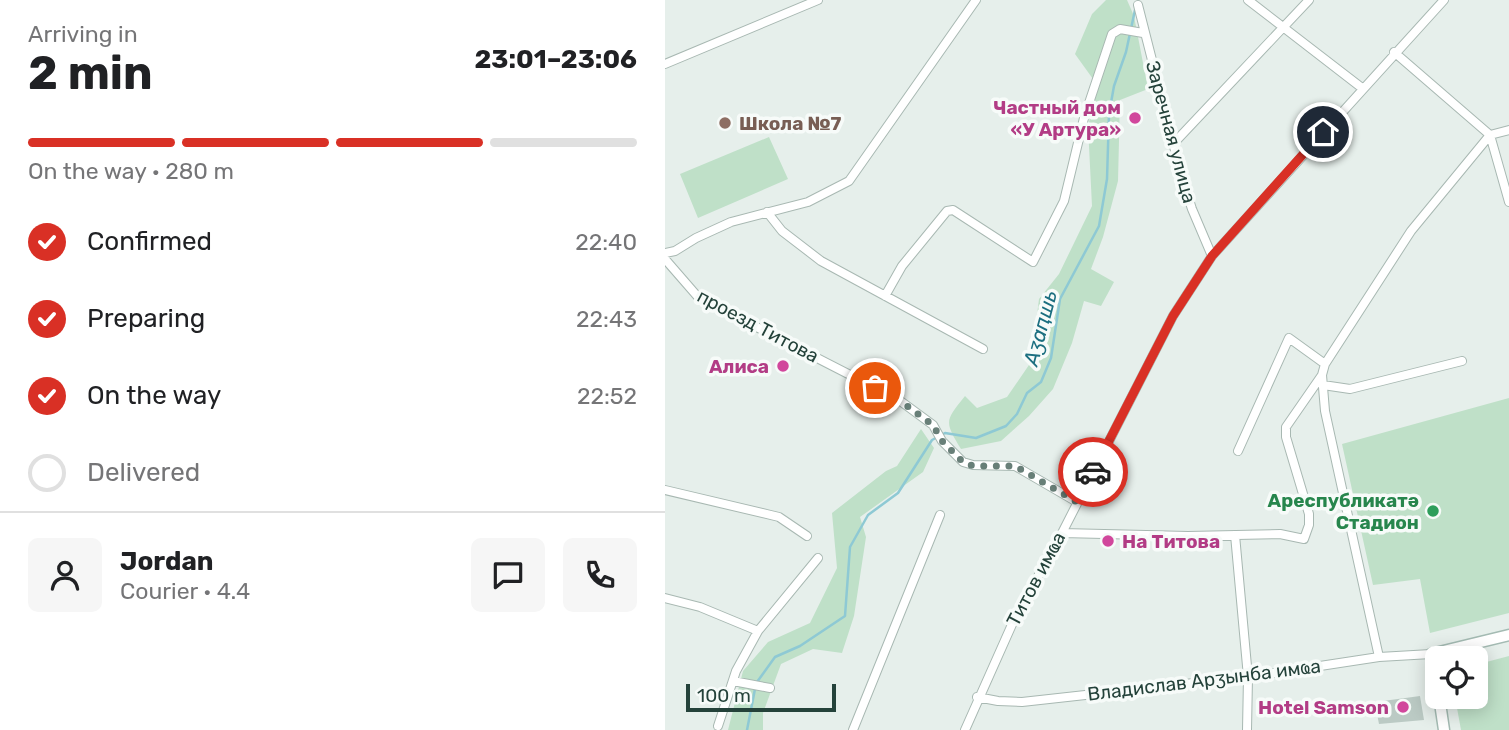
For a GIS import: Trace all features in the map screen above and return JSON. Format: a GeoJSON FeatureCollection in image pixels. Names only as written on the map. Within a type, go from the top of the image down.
{"type":"FeatureCollection","features":[{"type":"Feature","properties":{"kind":"main road"},"geometry":{"type":"LineString","coordinates":[[1464,646],[1509,635]]}},
{"type":"Feature","properties":{"kind":"main road"},"geometry":{"type":"LineString","coordinates":[[1441,709],[1444,730]]}},
{"type":"Feature","properties":{"kind":"street"},"geometry":{"type":"LineString","coordinates":[[665,64],[818,0]]}},
{"type":"Feature","properties":{"kind":"street"},"geometry":{"type":"LineString","coordinates":[[665,253],[675,251],[731,222],[808,202],[849,181],[976,0]]}},
{"type":"Feature","properties":{"kind":"street"},"geometry":{"type":"LineString","coordinates":[[1248,0],[1361,88]]}},
{"type":"Feature","properties":{"kind":"street"},"geometry":{"type":"LineString","coordinates":[[1174,143],[1309,0]]}},
{"type":"Feature","properties":{"kind":"street","name":"Титов имҩа"},"geometry":{"type":"LineString","coordinates":[[965,730],[977,697],[1014,620],[1062,533],[1173,316],[1212,256],[1361,88],[1444,0]]}},
{"type":"Feature","properties":{"kind":"street","name":"Заречная улица"},"geometry":{"type":"LineString","coordinates":[[1138,5],[1140,32],[1192,209],[1212,256]]}},
{"type":"Feature","properties":{"kind":"street"},"geometry":{"type":"LineString","coordinates":[[885,296],[902,266],[947,211],[953,211],[1033,262],[1064,201],[1084,118],[1112,34],[1124,30],[1140,32]]}},
{"type":"Feature","properties":{"kind":"street"},"geometry":{"type":"LineString","coordinates":[[1394,52],[1490,135],[1509,202]]}},
{"type":"Feature","properties":{"kind":"street"},"geometry":{"type":"LineString","coordinates":[[1062,533],[1280,534],[1304,539],[1310,525],[1309,514],[1286,437],[1286,427],[1322,375],[1325,364],[1411,231],[1490,135],[1509,130]]}},
{"type":"Feature","properties":{"kind":"street"},"geometry":{"type":"LineString","coordinates":[[767,212],[782,231],[821,261],[983,349]]}},
{"type":"Feature","properties":{"kind":"street","name":"проезд Титова"},"geometry":{"type":"LineString","coordinates":[[665,259],[698,297],[899,400],[933,425],[942,441],[963,462],[973,466],[1015,466],[1077,502]]}},
{"type":"Feature","properties":{"kind":"street"},"geometry":{"type":"LineString","coordinates":[[1238,451],[1289,338],[1325,364]]}},
{"type":"Feature","properties":{"kind":"street"},"geometry":{"type":"LineString","coordinates":[[1323,385],[1350,389],[1462,361]]}},
{"type":"Feature","properties":{"kind":"street"},"geometry":{"type":"LineString","coordinates":[[1322,375],[1325,411],[1378,657]]}},
{"type":"Feature","properties":{"kind":"street"},"geometry":{"type":"LineString","coordinates":[[665,490],[779,517],[807,536]]}},
{"type":"Feature","properties":{"kind":"street"},"geometry":{"type":"LineString","coordinates":[[853,730],[940,515]]}},
{"type":"Feature","properties":{"kind":"street"},"geometry":{"type":"LineString","coordinates":[[1235,535],[1248,677],[1247,730]]}},
{"type":"Feature","properties":{"kind":"street"},"geometry":{"type":"LineString","coordinates":[[718,726],[733,681],[758,631],[818,558]]}},
{"type":"Feature","properties":{"kind":"street"},"geometry":{"type":"LineString","coordinates":[[665,598],[700,607],[758,631]]}},
{"type":"Feature","properties":{"kind":"street","name":"Владислав Арӡынба имҩа"},"geometry":{"type":"LineString","coordinates":[[977,697],[1022,702],[1248,677],[1378,657],[1425,654]]}},
{"type":"Feature","properties":{"kind":"street"},"geometry":{"type":"LineString","coordinates":[[733,681],[770,688]]}},
{"type":"Feature","properties":{"kind":"green space"},"geometry":{"type":"Polygon","coordinates":[[[1106,0],[1127,0],[1134,16],[1148,89],[1120,100],[1118,181],[1091,269],[1114,282],[1101,306],[1084,301],[1072,343],[1053,389],[1029,416],[1001,441],[961,449],[950,427],[950,416],[965,396],[977,408],[1007,397],[1031,362],[1039,299],[1059,274],[1092,206],[1088,126],[1098,86],[1075,54],[1092,14],[1106,0]]]}},
{"type":"Feature","properties":{"kind":"green space"},"geometry":{"type":"Polygon","coordinates":[[[769,137],[788,179],[698,218],[680,174],[769,137]]]}},
{"type":"Feature","properties":{"kind":"green space","name":"Ареспубликатә Стадион"},"geometry":{"type":"Polygon","coordinates":[[[1509,398],[1509,613],[1430,633],[1420,579],[1373,585],[1342,444],[1509,398]]]}},
{"type":"Feature","properties":{"kind":"green space"},"geometry":{"type":"Polygon","coordinates":[[[921,429],[934,448],[923,472],[860,517],[866,537],[854,616],[842,653],[813,649],[781,664],[763,713],[763,730],[728,730],[743,671],[768,642],[810,623],[837,568],[832,513],[886,471],[897,466],[921,429]]]}},
{"type":"Feature","properties":{"kind":"green space"},"geometry":{"type":"Polygon","coordinates":[[[1509,656],[1509,730],[1461,730],[1457,709],[1488,709],[1488,662],[1509,656]]]}},
{"type":"Feature","properties":{"kind":"building","name":"Hotel Samson"},"geometry":{"type":"Polygon","coordinates":[[[1420,696],[1424,720],[1379,724],[1377,714],[1384,713],[1383,701],[1420,696]]]}},
{"type":"Feature","properties":{"kind":"waterway","name":"Аӡаԥшь"},"geometry":{"type":"LineString","coordinates":[[757,682],[775,657],[800,646],[845,616],[850,547],[868,515],[898,493],[932,440],[945,433],[976,438],[1006,426],[1017,414],[1027,393],[1041,382],[1051,358],[1060,299],[1099,226],[1107,179],[1109,114],[1135,10]]}},
{"type":"Feature","properties":{"kind":"waterway","name":"Аӡаԥшь"},"geometry":{"type":"LineString","coordinates":[[747,730],[755,689]]}},
{"type":"Feature","properties":{"kind":"way so far"},"geometry":{"type":"LineString","coordinates":[[875,388],[920,414],[933,425],[953,454],[973,466],[1015,466],[1077,502],[1093,472]]}},
{"type":"Feature","properties":{"kind":"place","name":"Частный дом «У Артура»"},"geometry":{"type":"Point","coordinates":[1135,118]}},
{"type":"Feature","properties":{"kind":"place","name":"Школа №7"},"geometry":{"type":"Point","coordinates":[725,123]}},
{"type":"Feature","properties":{"kind":"place","name":"Алиса"},"geometry":{"type":"Point","coordinates":[783,366]}},
{"type":"Feature","properties":{"kind":"place","name":"Ареспубликатә Стадион"},"geometry":{"type":"Point","coordinates":[1433,511]}},
{"type":"Feature","properties":{"kind":"place","name":"На Титова"},"geometry":{"type":"Point","coordinates":[1108,541]}},
{"type":"Feature","properties":{"kind":"place","name":"Hotel Samson"},"geometry":{"type":"Point","coordinates":[1403,707]}},
{"type":"Feature","properties":{"kind":"route"},"geometry":{"type":"LineString","coordinates":[[1093,472],[1173,316],[1212,256],[1323,132]]}}]}
